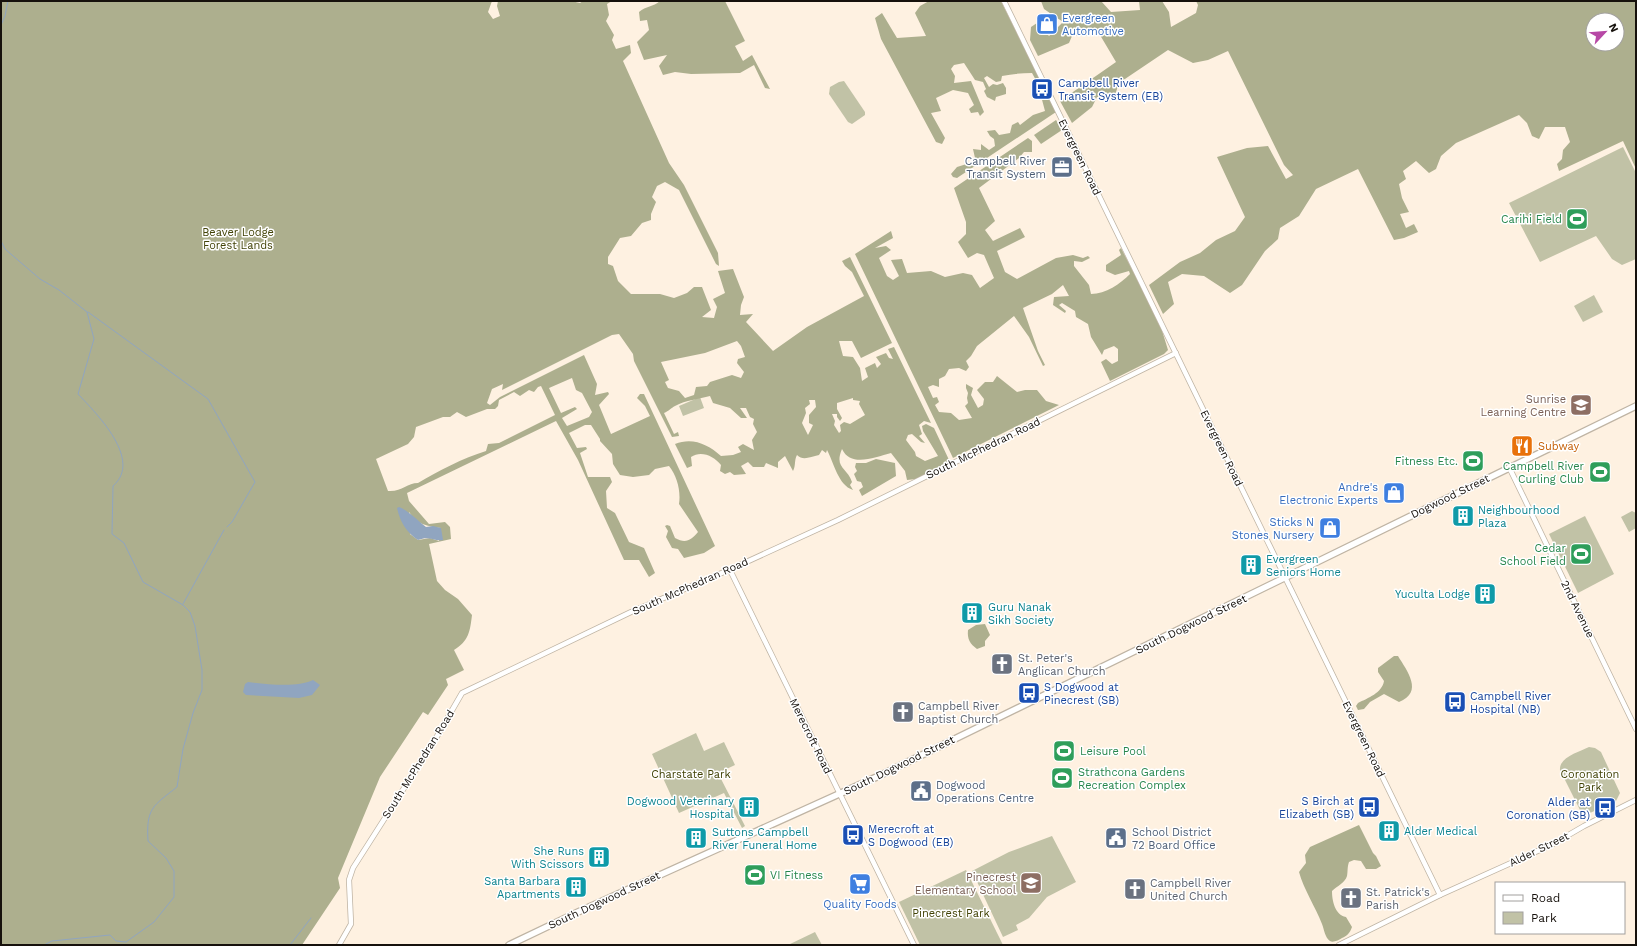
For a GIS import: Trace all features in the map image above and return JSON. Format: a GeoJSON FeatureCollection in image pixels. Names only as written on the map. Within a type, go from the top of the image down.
{"type":"FeatureCollection","features":[{"type":"Feature","properties":{"kind":"main road","name":"Dogwood Street"},"geometry":{"type":"LineString","coordinates":[[1285,577],[1636,406]]}},
{"type":"Feature","properties":{"kind":"main road","name":"South Dogwood Street"},"geometry":{"type":"LineString","coordinates":[[509,945],[600,902],[840,794],[1207,617],[1285,577]]}},
{"type":"Feature","properties":{"kind":"street","name":"Evergreen Road"},"geometry":{"type":"LineString","coordinates":[[1004,1],[1440,895]]}},
{"type":"Feature","properties":{"kind":"street","name":"South McPhedran Road"},"geometry":{"type":"LineString","coordinates":[[339,945],[351,924],[349,880],[353,868],[436,738],[462,693],[631,612],[730,570],[838,520],[1176,353]]}},
{"type":"Feature","properties":{"kind":"street","name":"2nd Avenue"},"geometry":{"type":"LineString","coordinates":[[1509,468],[1636,729]]}},
{"type":"Feature","properties":{"kind":"street","name":"Merecroft Road"},"geometry":{"type":"LineString","coordinates":[[730,570],[914,945]]}},
{"type":"Feature","properties":{"kind":"street","name":"Alder Street"},"geometry":{"type":"LineString","coordinates":[[1339,945],[1440,895],[1553,844],[1584,826],[1636,800]]}},
{"type":"Feature","properties":{"kind":"green space","name":"Beaver Lodge Forest Lands"},"geometry":{"type":"Polygon","coordinates":[[[1,1],[492,1],[488,12],[493,19],[500,16],[497,6],[498,1],[571,1],[580,3],[583,1],[612,1],[607,4],[609,15],[606,21],[614,35],[612,40],[616,49],[630,45],[631,53],[623,61],[669,163],[684,185],[718,253],[719,266],[716,264],[679,190],[665,182],[657,186],[652,197],[656,202],[651,214],[651,220],[642,223],[631,236],[620,238],[608,257],[608,264],[613,266],[618,281],[631,294],[660,294],[674,298],[687,293],[694,287],[702,287],[711,310],[702,317],[714,318],[717,307],[713,299],[725,293],[718,271],[733,269],[744,297],[740,315],[753,314],[746,322],[773,351],[807,327],[864,296],[852,272],[842,261],[850,257],[892,343],[861,358],[852,341],[839,341],[843,356],[853,357],[860,368],[862,381],[868,377],[865,368],[875,363],[877,368],[881,364],[876,357],[886,353],[889,358],[893,359],[888,349],[894,347],[931,423],[924,421],[919,425],[922,434],[919,436],[925,443],[921,442],[912,434],[908,435],[906,440],[915,452],[916,456],[925,461],[938,456],[923,431],[922,426],[926,424],[934,428],[950,462],[916,479],[907,480],[905,471],[891,453],[871,459],[857,460],[846,455],[842,449],[839,460],[840,464],[850,477],[852,482],[850,485],[853,490],[840,479],[827,450],[826,453],[822,450],[819,455],[807,458],[802,458],[797,455],[793,471],[785,456],[778,462],[778,468],[766,463],[764,467],[753,467],[748,462],[741,466],[746,474],[734,475],[730,472],[725,474],[720,471],[721,465],[715,459],[703,454],[691,457],[692,466],[687,468],[675,444],[688,441],[700,443],[711,448],[721,456],[733,455],[741,452],[738,447],[743,444],[754,450],[752,440],[757,432],[753,424],[754,419],[750,417],[746,408],[740,408],[747,418],[741,418],[730,408],[713,403],[710,396],[684,402],[664,413],[674,434],[678,432],[679,436],[672,437],[634,361],[633,354],[619,334],[612,335],[502,390],[503,384],[492,389],[487,403],[490,405],[500,397],[584,355],[597,384],[595,395],[608,392],[609,394],[599,405],[611,434],[650,416],[645,406],[637,398],[640,394],[644,394],[715,546],[704,553],[684,558],[678,549],[672,548],[666,537],[668,531],[665,526],[670,526],[675,538],[682,541],[691,539],[698,532],[679,504],[679,489],[672,470],[669,466],[655,469],[649,475],[633,477],[620,475],[613,464],[612,454],[600,441],[591,425],[585,425],[569,433],[577,448],[586,447],[587,449],[580,453],[588,477],[610,477],[612,482],[606,491],[607,508],[615,513],[629,542],[644,548],[655,573],[649,577],[639,560],[624,560],[578,460],[556,421],[407,493],[409,501],[429,524],[445,522],[450,527],[451,539],[429,544],[437,581],[445,590],[458,599],[472,615],[466,639],[454,650],[464,670],[446,679],[448,685],[428,715],[423,712],[380,777],[338,878],[340,888],[302,945],[1,945],[1,1]],[[737,341],[705,353],[661,362],[669,380],[665,382],[668,388],[679,391],[685,398],[694,395],[696,387],[707,386],[710,382],[732,375],[741,378],[744,372],[737,363],[738,359],[745,357],[741,346],[737,341]],[[572,378],[549,388],[561,413],[575,407],[577,409],[562,418],[567,426],[589,417],[592,412],[582,393],[576,390],[572,378]],[[541,386],[534,392],[529,390],[520,396],[514,392],[499,400],[498,406],[495,409],[487,409],[466,417],[457,412],[450,417],[443,417],[416,427],[414,437],[408,444],[376,459],[388,491],[397,490],[414,483],[418,483],[468,457],[486,451],[488,444],[499,443],[555,415],[541,386]],[[853,398],[837,403],[837,409],[842,418],[840,421],[837,414],[832,414],[835,421],[834,425],[839,433],[841,431],[840,425],[844,422],[850,424],[865,415],[859,404],[860,401],[853,400],[853,398]],[[809,400],[810,404],[805,408],[806,413],[802,423],[808,435],[813,425],[809,423],[809,415],[816,407],[815,400],[809,400]],[[409,512],[410,534],[418,540],[430,538],[439,541],[441,528],[419,522],[409,512]]]}},
{"type":"Feature","properties":{"kind":"green space"},"geometry":{"type":"Polygon","coordinates":[[[660,1],[725,1],[745,41],[735,46],[743,61],[752,55],[770,89],[765,88],[754,65],[740,73],[691,74],[675,72],[663,75],[659,66],[667,55],[644,60],[637,42],[649,30],[647,20],[640,21],[639,12],[660,1]]]}},
{"type":"Feature","properties":{"kind":"green space"},"geometry":{"type":"Polygon","coordinates":[[[929,1],[1001,1],[1056,112],[957,178],[953,177],[951,174],[957,167],[973,162],[975,158],[973,149],[981,150],[981,144],[989,150],[995,146],[994,139],[987,131],[995,130],[999,135],[1010,133],[1012,125],[1018,122],[1020,125],[1033,115],[1045,111],[1041,96],[1032,89],[1038,84],[1032,73],[1002,76],[1001,81],[996,82],[987,76],[984,78],[989,87],[993,84],[997,85],[1003,83],[1006,88],[1006,94],[996,97],[995,101],[987,97],[984,91],[986,89],[983,82],[975,80],[964,63],[954,65],[951,69],[955,76],[954,83],[971,81],[984,112],[980,116],[978,112],[971,113],[969,109],[974,105],[968,93],[953,90],[936,98],[941,111],[931,113],[945,138],[942,144],[936,142],[881,39],[875,18],[882,13],[897,38],[926,36],[915,13],[920,6],[929,1]]]}},
{"type":"Feature","properties":{"kind":"green space"},"geometry":{"type":"Polygon","coordinates":[[[1041,1],[1101,1],[1111,12],[1140,10],[1139,1],[1162,1],[1169,12],[1171,27],[1196,13],[1198,5],[1196,1],[1636,1],[1636,169],[1623,141],[1559,171],[1557,164],[1562,159],[1563,150],[1570,142],[1565,127],[1545,127],[1539,139],[1532,136],[1527,123],[1519,115],[1456,143],[1441,156],[1436,169],[1429,173],[1416,161],[1403,171],[1406,179],[1399,184],[1402,198],[1409,212],[1400,214],[1406,228],[1414,224],[1418,232],[1404,238],[1394,240],[1358,169],[1316,189],[1299,216],[1280,228],[1278,239],[1265,251],[1242,285],[1230,293],[1204,276],[1182,274],[1168,282],[1174,304],[1163,314],[1149,285],[1180,262],[1200,253],[1216,240],[1235,231],[1245,217],[1217,157],[1247,148],[1268,146],[1286,179],[1293,175],[1284,165],[1228,51],[1208,60],[1193,63],[1168,50],[1119,83],[1115,95],[1097,97],[1092,107],[1072,123],[1060,101],[1116,62],[1100,35],[1072,36],[1069,43],[1038,56],[1030,40],[1031,27],[1037,23],[1049,36],[1063,22],[1044,9],[1041,1]]]}},
{"type":"Feature","properties":{"kind":"green space"},"geometry":{"type":"Polygon","coordinates":[[[844,81],[865,112],[865,115],[852,124],[848,122],[829,94],[830,87],[844,81]]]}},
{"type":"Feature","properties":{"kind":"green space"},"geometry":{"type":"Polygon","coordinates":[[[1056,120],[1062,130],[1041,144],[1034,135],[1056,120]]]}},
{"type":"Feature","properties":{"kind":"green space"},"geometry":{"type":"Polygon","coordinates":[[[1028,138],[1032,141],[1032,152],[1024,152],[1019,158],[979,188],[995,221],[985,230],[993,241],[1020,228],[1025,237],[997,251],[1005,272],[1017,279],[1056,258],[1073,255],[1083,258],[1088,256],[1090,258],[1082,262],[1074,261],[1074,266],[1089,285],[1091,294],[1097,294],[1112,288],[1130,274],[1129,271],[1115,275],[1106,271],[1106,265],[1121,255],[1119,250],[1121,248],[1160,324],[1168,350],[1164,354],[1110,381],[1101,362],[1106,359],[1112,364],[1118,361],[1118,349],[1114,346],[1104,350],[1102,355],[1091,337],[1088,324],[1076,317],[1075,311],[1062,303],[1059,305],[1066,311],[1065,313],[1053,305],[1054,297],[1069,296],[1063,285],[1052,294],[1023,308],[1038,351],[1045,365],[1043,366],[1029,337],[1014,316],[977,346],[966,361],[969,367],[966,371],[959,368],[949,369],[945,376],[939,379],[939,387],[933,385],[928,387],[933,398],[937,397],[939,402],[935,405],[939,412],[951,413],[959,420],[972,418],[965,406],[968,403],[966,384],[973,388],[971,395],[978,408],[983,405],[984,399],[977,390],[985,382],[993,382],[997,376],[1017,392],[1037,390],[1046,401],[1059,405],[953,458],[855,254],[891,231],[893,238],[875,248],[886,246],[891,250],[879,258],[887,276],[893,280],[899,276],[891,260],[902,259],[907,273],[931,271],[945,277],[963,273],[972,275],[980,288],[994,278],[984,255],[977,253],[968,258],[958,242],[966,234],[966,222],[954,188],[1028,138]]]}},
{"type":"Feature","properties":{"kind":"green space","name":"Carihi Field"},"geometry":{"type":"Polygon","coordinates":[[[1623,147],[1636,173],[1636,259],[1622,265],[1612,259],[1596,236],[1540,262],[1509,203],[1623,147]]]}},
{"type":"Feature","properties":{"kind":"green space"},"geometry":{"type":"Polygon","coordinates":[[[1594,295],[1603,312],[1583,322],[1574,306],[1594,295]]]}},
{"type":"Feature","properties":{"kind":"green space"},"geometry":{"type":"Polygon","coordinates":[[[700,397],[704,408],[683,416],[679,406],[700,397]]]}},
{"type":"Feature","properties":{"kind":"green space"},"geometry":{"type":"Polygon","coordinates":[[[876,459],[895,463],[896,476],[862,496],[859,490],[863,487],[861,482],[857,481],[854,474],[857,471],[855,467],[856,463],[866,463],[876,459]]]}},
{"type":"Feature","properties":{"kind":"green space"},"geometry":{"type":"Polygon","coordinates":[[[1632,511],[1636,513],[1636,528],[1629,532],[1621,517],[1632,511]]]}},
{"type":"Feature","properties":{"kind":"green space","name":"Cedar School Field"},"geometry":{"type":"Polygon","coordinates":[[[1585,516],[1614,574],[1578,593],[1549,534],[1585,516]]]}},
{"type":"Feature","properties":{"kind":"green space"},"geometry":{"type":"Polygon","coordinates":[[[985,624],[990,635],[985,641],[985,646],[977,649],[970,641],[968,630],[976,625],[985,624]]]}},
{"type":"Feature","properties":{"kind":"green space"},"geometry":{"type":"Polygon","coordinates":[[[1394,656],[1398,656],[1409,675],[1412,687],[1411,693],[1407,698],[1399,702],[1384,694],[1370,702],[1364,709],[1358,710],[1356,706],[1358,703],[1374,695],[1383,685],[1384,681],[1378,672],[1378,668],[1394,656]]]}},
{"type":"Feature","properties":{"kind":"green space","name":"Charstate Park"},"geometry":{"type":"Polygon","coordinates":[[[696,733],[704,751],[724,742],[735,765],[718,773],[745,826],[742,828],[724,793],[679,813],[652,754],[696,733]]]}},
{"type":"Feature","properties":{"kind":"green space","name":"Coronation Park"},"geometry":{"type":"Polygon","coordinates":[[[1589,747],[1595,748],[1601,752],[1620,793],[1616,801],[1590,813],[1584,813],[1580,810],[1560,770],[1561,765],[1566,758],[1589,747]]]}},
{"type":"Feature","properties":{"kind":"green space"},"geometry":{"type":"Polygon","coordinates":[[[1359,825],[1381,866],[1376,869],[1366,869],[1361,861],[1354,860],[1349,862],[1346,878],[1343,883],[1332,891],[1332,895],[1337,911],[1342,916],[1346,917],[1352,927],[1349,933],[1345,936],[1331,942],[1326,936],[1299,872],[1306,863],[1305,855],[1310,847],[1359,825]]]}},
{"type":"Feature","properties":{"kind":"green space"},"geometry":{"type":"Polygon","coordinates":[[[1052,836],[1076,882],[1047,897],[1029,918],[1016,925],[1018,930],[1003,937],[972,871],[1009,852],[1052,836]]]}},
{"type":"Feature","properties":{"kind":"green space","name":"Pinecrest Park"},"geometry":{"type":"Polygon","coordinates":[[[966,870],[1003,945],[920,945],[899,902],[966,870]]]}},
{"type":"Feature","properties":{"kind":"green space"},"geometry":{"type":"Polygon","coordinates":[[[815,932],[822,945],[788,945],[815,932]]]}},
{"type":"Feature","properties":{"kind":"water"},"geometry":{"type":"Polygon","coordinates":[[[399,507],[410,513],[426,527],[433,526],[441,528],[443,540],[426,538],[418,540],[414,537],[407,530],[400,518],[397,508],[399,507]]]}},
{"type":"Feature","properties":{"kind":"water"},"geometry":{"type":"Polygon","coordinates":[[[313,680],[320,685],[312,695],[299,698],[246,695],[243,692],[245,684],[248,682],[290,685],[313,680]]]}},
{"type":"Feature","properties":{"kind":"waterway"},"geometry":{"type":"LineString","coordinates":[[1,25],[5,16],[8,1]]}},
{"type":"Feature","properties":{"kind":"waterway"},"geometry":{"type":"LineString","coordinates":[[1,241],[5,249],[40,279],[59,290],[87,312],[94,339],[78,394],[96,413],[114,438],[120,451],[123,463],[121,475],[113,486],[112,534],[124,543],[143,582],[183,605],[190,612],[195,626],[202,670],[202,690],[193,713],[183,749],[177,787],[157,804],[150,814],[148,821],[148,841],[166,858],[174,871],[174,897],[154,922],[126,942],[116,941],[110,935],[52,941],[44,945]]}},
{"type":"Feature","properties":{"kind":"waterway"},"geometry":{"type":"LineString","coordinates":[[88,312],[208,399],[255,482],[232,522],[227,527]]}},
{"type":"Feature","properties":{"kind":"waterway"},"geometry":{"type":"LineString","coordinates":[[183,604],[224,530]]}},
{"type":"Feature","properties":{"kind":"waterway"},"geometry":{"type":"LineString","coordinates":[[290,945],[311,918]]}},
{"type":"Feature","properties":{"kind":"place","name":"Evergreen Automotive"},"geometry":{"type":"Point","coordinates":[1047,24]}},
{"type":"Feature","properties":{"kind":"place","name":"Campbell River Transit System (EB)"},"geometry":{"type":"Point","coordinates":[1042,89]}},
{"type":"Feature","properties":{"kind":"place","name":"Campbell River Transit System"},"geometry":{"type":"Point","coordinates":[1062,167]}},
{"type":"Feature","properties":{"kind":"place","name":"Carihi Field"},"geometry":{"type":"Point","coordinates":[1577,219]}},
{"type":"Feature","properties":{"kind":"place","name":"Sunrise Learning Centre"},"geometry":{"type":"Point","coordinates":[1581,405]}},
{"type":"Feature","properties":{"kind":"place","name":"Subway"},"geometry":{"type":"Point","coordinates":[1522,446]}},
{"type":"Feature","properties":{"kind":"place","name":"Fitness Etc."},"geometry":{"type":"Point","coordinates":[1473,461]}},
{"type":"Feature","properties":{"kind":"place","name":"Campbell River Curling Club"},"geometry":{"type":"Point","coordinates":[1600,472]}},
{"type":"Feature","properties":{"kind":"place","name":"Andre's Electronic Experts"},"geometry":{"type":"Point","coordinates":[1394,493]}},
{"type":"Feature","properties":{"kind":"place","name":"Neighbourhood Plaza"},"geometry":{"type":"Point","coordinates":[1463,516]}},
{"type":"Feature","properties":{"kind":"place","name":"Sticks N Stones Nursery"},"geometry":{"type":"Point","coordinates":[1330,528]}},
{"type":"Feature","properties":{"kind":"place","name":"Cedar School Field"},"geometry":{"type":"Point","coordinates":[1581,554]}},
{"type":"Feature","properties":{"kind":"place","name":"Evergreen Seniors Home"},"geometry":{"type":"Point","coordinates":[1251,565]}},
{"type":"Feature","properties":{"kind":"place","name":"Yuculta Lodge"},"geometry":{"type":"Point","coordinates":[1485,594]}},
{"type":"Feature","properties":{"kind":"place","name":"Guru Nanak Sikh Society"},"geometry":{"type":"Point","coordinates":[972,613]}},
{"type":"Feature","properties":{"kind":"place","name":"St. Peter's Anglican Church"},"geometry":{"type":"Point","coordinates":[1002,664]}},
{"type":"Feature","properties":{"kind":"place","name":"S Dogwood at Pinecrest (SB)"},"geometry":{"type":"Point","coordinates":[1029,693]}},
{"type":"Feature","properties":{"kind":"place","name":"Campbell River Hospital (NB)"},"geometry":{"type":"Point","coordinates":[1455,702]}},
{"type":"Feature","properties":{"kind":"place","name":"Campbell River Baptist Church"},"geometry":{"type":"Point","coordinates":[903,712]}},
{"type":"Feature","properties":{"kind":"place","name":"Leisure Pool"},"geometry":{"type":"Point","coordinates":[1064,751]}},
{"type":"Feature","properties":{"kind":"place","name":"Strathcona Gardens Recreation Complex"},"geometry":{"type":"Point","coordinates":[1062,778]}},
{"type":"Feature","properties":{"kind":"place","name":"Dogwood Operations Centre"},"geometry":{"type":"Point","coordinates":[921,791]}},
{"type":"Feature","properties":{"kind":"place","name":"Dogwood Veterinary Hospital"},"geometry":{"type":"Point","coordinates":[749,807]}},
{"type":"Feature","properties":{"kind":"place","name":"S Birch at Elizabeth (SB)"},"geometry":{"type":"Point","coordinates":[1369,807]}},
{"type":"Feature","properties":{"kind":"place","name":"Alder at Coronation (SB)"},"geometry":{"type":"Point","coordinates":[1605,808]}},
{"type":"Feature","properties":{"kind":"place","name":"Alder Medical"},"geometry":{"type":"Point","coordinates":[1389,831]}},
{"type":"Feature","properties":{"kind":"place","name":"Merecroft at S Dogwood (EB)"},"geometry":{"type":"Point","coordinates":[853,835]}},
{"type":"Feature","properties":{"kind":"place","name":"Suttons Campbell River Funeral Home"},"geometry":{"type":"Point","coordinates":[696,838]}},
{"type":"Feature","properties":{"kind":"place","name":"School District 72 Board Office"},"geometry":{"type":"Point","coordinates":[1116,838]}},
{"type":"Feature","properties":{"kind":"place","name":"She Runs With Scissors"},"geometry":{"type":"Point","coordinates":[599,857]}},
{"type":"Feature","properties":{"kind":"place","name":"VI Fitness"},"geometry":{"type":"Point","coordinates":[755,875]}},
{"type":"Feature","properties":{"kind":"place","name":"Pinecrest Elementary School"},"geometry":{"type":"Point","coordinates":[1031,883]}},
{"type":"Feature","properties":{"kind":"place","name":"Quality Foods"},"geometry":{"type":"Point","coordinates":[860,884]}},
{"type":"Feature","properties":{"kind":"place","name":"Santa Barbara Apartments"},"geometry":{"type":"Point","coordinates":[576,887]}},
{"type":"Feature","properties":{"kind":"place","name":"Campbell River United Church"},"geometry":{"type":"Point","coordinates":[1135,889]}},
{"type":"Feature","properties":{"kind":"place","name":"St. Patrick's Parish"},"geometry":{"type":"Point","coordinates":[1351,898]}}]}
